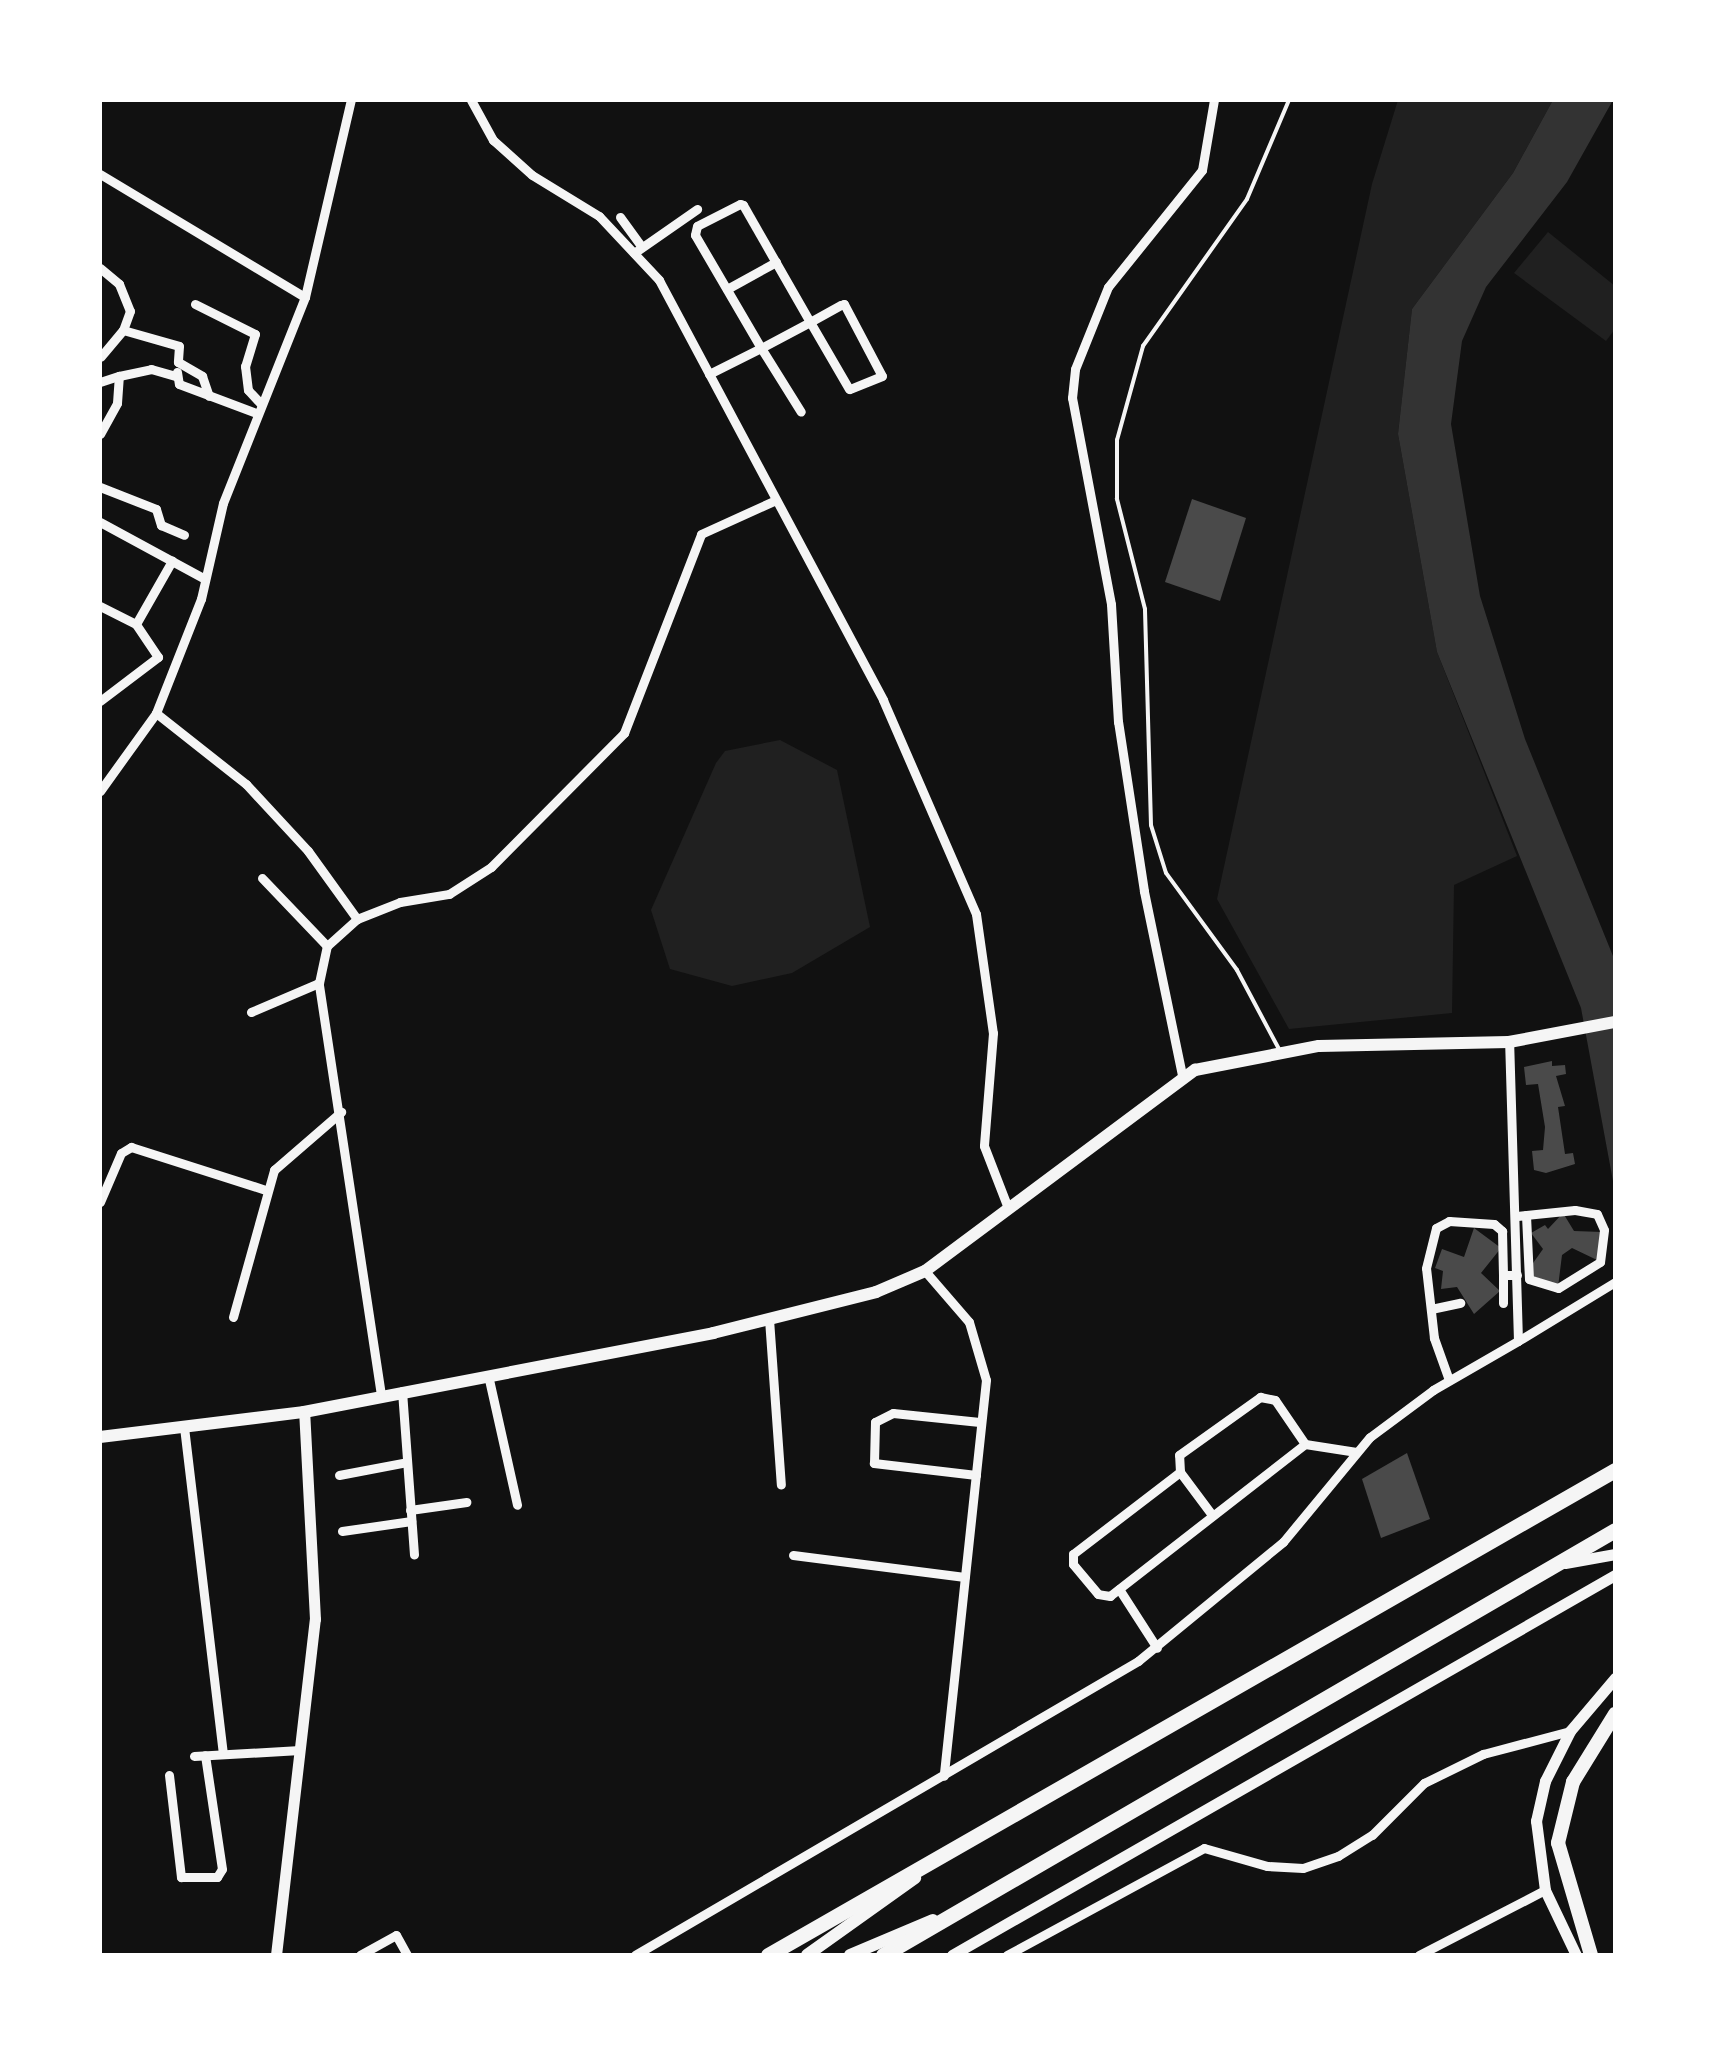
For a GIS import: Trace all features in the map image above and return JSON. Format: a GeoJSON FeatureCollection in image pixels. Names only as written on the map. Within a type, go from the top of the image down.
{"type":"FeatureCollection","features":[{"type":"Feature","properties":{"kind":"highway"},"geometry":{"type":"LineString","coordinates":[[768,1955],[932,1865],[1615,1470]]}},
{"type":"Feature","properties":{"kind":"highway"},"geometry":{"type":"LineString","coordinates":[[883,1955],[1615,1530]]}},
{"type":"Feature","properties":{"kind":"main road"},"geometry":{"type":"LineString","coordinates":[[100,1437],[304,1412],[769,1318],[876,1292],[925,1271],[1182,1076],[1332,1045],[1509,1042],[1568,1026],[1615,1022]]}},
{"type":"Feature","properties":{"kind":"main road"},"geometry":{"type":"LineString","coordinates":[[1591,1955],[1558,1843],[1573,1782],[1615,1714]]}},
{"type":"Feature","properties":{"kind":"main road"},"geometry":{"type":"LineString","coordinates":[[807,1955],[932,1865]]}},
{"type":"Feature","properties":{"kind":"main road"},"geometry":{"type":"LineString","coordinates":[[850,1955],[958,1909]]}},
{"type":"Feature","properties":{"kind":"street"},"geometry":{"type":"LineString","coordinates":[[100,791],[156,713],[205,579],[223,503],[305,297],[352,100]]}},
{"type":"Feature","properties":{"kind":"street"},"geometry":{"type":"LineString","coordinates":[[471,100],[493,140],[532,175],[600,216],[638,250]]}},
{"type":"Feature","properties":{"kind":"street"},"geometry":{"type":"LineString","coordinates":[[1182,1076],[1144,890],[1118,722],[1111,604],[1072,398],[1075,368],[1108,287],[1202,170],[1214,100]]}},
{"type":"Feature","properties":{"kind":"street"},"geometry":{"type":"LineString","coordinates":[[100,174],[305,297]]}},
{"type":"Feature","properties":{"kind":"street"},"geometry":{"type":"LineString","coordinates":[[710,374],[761,348],[810,322],[848,306],[882,376],[852,392],[810,322],[744,206],[697,226],[695,235],[761,348],[801,412]]}},
{"type":"Feature","properties":{"kind":"street"},"geometry":{"type":"LineString","coordinates":[[638,250],[697,209]]}},
{"type":"Feature","properties":{"kind":"street"},"geometry":{"type":"LineString","coordinates":[[620,217],[659,280],[883,700],[976,914],[992,1033],[984,1146],[1008,1208]]}},
{"type":"Feature","properties":{"kind":"street"},"geometry":{"type":"LineString","coordinates":[[727,289],[776,262]]}},
{"type":"Feature","properties":{"kind":"street"},"geometry":{"type":"LineString","coordinates":[[100,268],[128,300],[124,330],[100,358]]}},
{"type":"Feature","properties":{"kind":"street"},"geometry":{"type":"LineString","coordinates":[[195,304],[255,334],[246,378],[258,408]]}},
{"type":"Feature","properties":{"kind":"street"},"geometry":{"type":"LineString","coordinates":[[124,330],[179,346],[181,364],[175,376]]}},
{"type":"Feature","properties":{"kind":"street"},"geometry":{"type":"LineString","coordinates":[[181,364],[202,376],[209,396]]}},
{"type":"Feature","properties":{"kind":"street"},"geometry":{"type":"LineString","coordinates":[[100,382],[151,369],[175,376],[209,396],[258,408]]}},
{"type":"Feature","properties":{"kind":"street"},"geometry":{"type":"LineString","coordinates":[[100,434],[116,403],[118,376]]}},
{"type":"Feature","properties":{"kind":"street"},"geometry":{"type":"LineString","coordinates":[[100,488],[156,509],[161,525],[184,535]]}},
{"type":"Feature","properties":{"kind":"street"},"geometry":{"type":"LineString","coordinates":[[381,1395],[319,983],[327,946],[357,920],[400,902],[449,894],[492,867],[624,733],[700,534],[776,500]]}},
{"type":"Feature","properties":{"kind":"street"},"geometry":{"type":"LineString","coordinates":[[100,522],[205,579]]}},
{"type":"Feature","properties":{"kind":"street"},"geometry":{"type":"LineString","coordinates":[[136,624],[172,561]]}},
{"type":"Feature","properties":{"kind":"street"},"geometry":{"type":"LineString","coordinates":[[100,606],[136,624],[158,657],[100,702]]}},
{"type":"Feature","properties":{"kind":"street"},"geometry":{"type":"LineString","coordinates":[[156,713],[246,784],[308,852],[357,920]]}},
{"type":"Feature","properties":{"kind":"street"},"geometry":{"type":"LineString","coordinates":[[262,878],[327,946]]}},
{"type":"Feature","properties":{"kind":"street"},"geometry":{"type":"LineString","coordinates":[[251,1012],[319,983]]}},
{"type":"Feature","properties":{"kind":"street"},"geometry":{"type":"LineString","coordinates":[[1509,1042],[1521,1215],[1526,1276],[1554,1289],[1600,1262],[1604,1230],[1597,1214],[1521,1215]]}},
{"type":"Feature","properties":{"kind":"street"},"geometry":{"type":"LineString","coordinates":[[233,1317],[266,1190],[281,1162],[341,1112]]}},
{"type":"Feature","properties":{"kind":"street"},"geometry":{"type":"LineString","coordinates":[[100,1202],[122,1152],[131,1147],[266,1190]]}},
{"type":"Feature","properties":{"kind":"street"},"geometry":{"type":"LineString","coordinates":[[1518,1340],[1521,1215]]}},
{"type":"Feature","properties":{"kind":"street"},"geometry":{"type":"LineString","coordinates":[[1449,1380],[1431,1309],[1426,1268],[1440,1225],[1473,1220],[1499,1226],[1503,1304]]}},
{"type":"Feature","properties":{"kind":"street"},"geometry":{"type":"LineString","coordinates":[[925,1271],[969,1322],[986,1380],[944,1776]]}},
{"type":"Feature","properties":{"kind":"street"},"geometry":{"type":"LineString","coordinates":[[1503,1274],[1518,1275]]}},
{"type":"Feature","properties":{"kind":"street"},"geometry":{"type":"LineString","coordinates":[[1579,1275],[1589,1297]]}},
{"type":"Feature","properties":{"kind":"street"},"geometry":{"type":"LineString","coordinates":[[636,1955],[1157,1648],[1284,1542],[1356,1452],[1449,1380],[1615,1282]]}},
{"type":"Feature","properties":{"kind":"street"},"geometry":{"type":"LineString","coordinates":[[1431,1309],[1460,1303]]}},
{"type":"Feature","properties":{"kind":"street"},"geometry":{"type":"LineString","coordinates":[[769,1318],[781,1484]]}},
{"type":"Feature","properties":{"kind":"street"},"geometry":{"type":"LineString","coordinates":[[488,1375],[517,1505]]}},
{"type":"Feature","properties":{"kind":"street"},"geometry":{"type":"LineString","coordinates":[[402,1391],[414,1555]]}},
{"type":"Feature","properties":{"kind":"street"},"geometry":{"type":"LineString","coordinates":[[1212,1514],[1180,1472],[1179,1454],[1260,1397],[1275,1400],[1305,1444]]}},
{"type":"Feature","properties":{"kind":"street"},"geometry":{"type":"LineString","coordinates":[[276,1955],[316,1619],[304,1412]]}},
{"type":"Feature","properties":{"kind":"street"},"geometry":{"type":"LineString","coordinates":[[976,1475],[874,1463],[875,1422],[893,1414],[980,1422]]}},
{"type":"Feature","properties":{"kind":"street"},"geometry":{"type":"LineString","coordinates":[[184,1426],[223,1754]]}},
{"type":"Feature","properties":{"kind":"street"},"geometry":{"type":"LineString","coordinates":[[1180,1472],[1073,1554],[1098,1594],[1119,1589],[1305,1444],[1356,1452]]}},
{"type":"Feature","properties":{"kind":"street"},"geometry":{"type":"LineString","coordinates":[[339,1474],[407,1462]]}},
{"type":"Feature","properties":{"kind":"street"},"geometry":{"type":"LineString","coordinates":[[342,1531],[466,1502]]}},
{"type":"Feature","properties":{"kind":"street"},"geometry":{"type":"LineString","coordinates":[[1554,1565],[1615,1554]]}},
{"type":"Feature","properties":{"kind":"street"},"geometry":{"type":"LineString","coordinates":[[793,1555],[965,1577]]}},
{"type":"Feature","properties":{"kind":"street"},"geometry":{"type":"LineString","coordinates":[[952,1955],[1615,1576]]}},
{"type":"Feature","properties":{"kind":"street"},"geometry":{"type":"LineString","coordinates":[[1119,1589],[1157,1648]]}},
{"type":"Feature","properties":{"kind":"street"},"geometry":{"type":"LineString","coordinates":[[1576,1955],[1545,1890],[1536,1822],[1545,1781],[1570,1731],[1615,1678]]}},
{"type":"Feature","properties":{"kind":"street"},"geometry":{"type":"LineString","coordinates":[[1008,1955],[1204,1848],[1267,1866],[1302,1868],[1338,1856],[1372,1835],[1424,1783],[1484,1754],[1570,1731]]}},
{"type":"Feature","properties":{"kind":"street"},"geometry":{"type":"LineString","coordinates":[[169,1775],[181,1877],[217,1876],[222,1869],[200,1755],[300,1750]]}},
{"type":"Feature","properties":{"kind":"street"},"geometry":{"type":"LineString","coordinates":[[1419,1955],[1545,1890]]}},
{"type":"Feature","properties":{"kind":"street"},"geometry":{"type":"LineString","coordinates":[[360,1955],[396,1935],[407,1955]]}},
{"type":"Feature","properties":{"kind":"lane"},"geometry":{"type":"LineString","coordinates":[[1283,1055],[1237,970],[1166,873],[1151,826],[1146,609],[1116,498],[1116,440],[1143,346],[1247,200],[1289,100]]}},
{"type":"Feature","properties":{"kind":"shaded area"},"geometry":{"type":"Polygon","coordinates":[[[1398,100],[1553,100],[1513,173],[1412,309],[1398,434],[1437,652],[1517,856],[1454,885],[1452,1013],[1289,1029],[1217,899],[1372,184],[1398,100]]]}},
{"type":"Feature","properties":{"kind":"shaded area"},"geometry":{"type":"Polygon","coordinates":[[[1553,100],[1613,100],[1567,182],[1486,287],[1462,341],[1451,424],[1480,596],[1525,739],[1615,961],[1615,1192],[1581,1008],[1437,652],[1398,434],[1412,309],[1513,173],[1553,100]]]}},
{"type":"Feature","properties":{"kind":"shaded area"},"geometry":{"type":"Polygon","coordinates":[[[1548,232],[1615,286],[1615,329],[1606,341],[1514,273],[1548,232]]]}},
{"type":"Feature","properties":{"kind":"shaded area"},"geometry":{"type":"Polygon","coordinates":[[[780,740],[837,770],[870,927],[792,973],[732,986],[670,969],[651,910],[716,763],[725,751],[780,740]]]}},
{"type":"Feature","properties":{"kind":"building"},"geometry":{"type":"Polygon","coordinates":[[[1192,499],[1246,518],[1220,601],[1165,582],[1192,499]]]}},
{"type":"Feature","properties":{"kind":"building"},"geometry":{"type":"Polygon","coordinates":[[[1552,1061],[1552,1066],[1565,1065],[1566,1074],[1556,1076],[1565,1106],[1558,1107],[1565,1154],[1573,1153],[1575,1164],[1546,1173],[1534,1170],[1532,1151],[1543,1150],[1545,1127],[1538,1084],[1526,1085],[1524,1067],[1552,1061]]]}},
{"type":"Feature","properties":{"kind":"building"},"geometry":{"type":"Polygon","coordinates":[[[1563,1213],[1574,1231],[1602,1232],[1597,1260],[1572,1248],[1562,1255],[1558,1287],[1526,1273],[1543,1249],[1531,1233],[1545,1225],[1548,1229],[1563,1213]]]}},
{"type":"Feature","properties":{"kind":"building"},"geometry":{"type":"Polygon","coordinates":[[[1474,1228],[1501,1248],[1481,1273],[1500,1291],[1474,1314],[1457,1287],[1441,1289],[1443,1271],[1435,1268],[1442,1249],[1464,1257],[1474,1228]]]}},
{"type":"Feature","properties":{"kind":"building"},"geometry":{"type":"Polygon","coordinates":[[[1407,1453],[1430,1519],[1381,1538],[1362,1479],[1407,1453]]]}}]}
